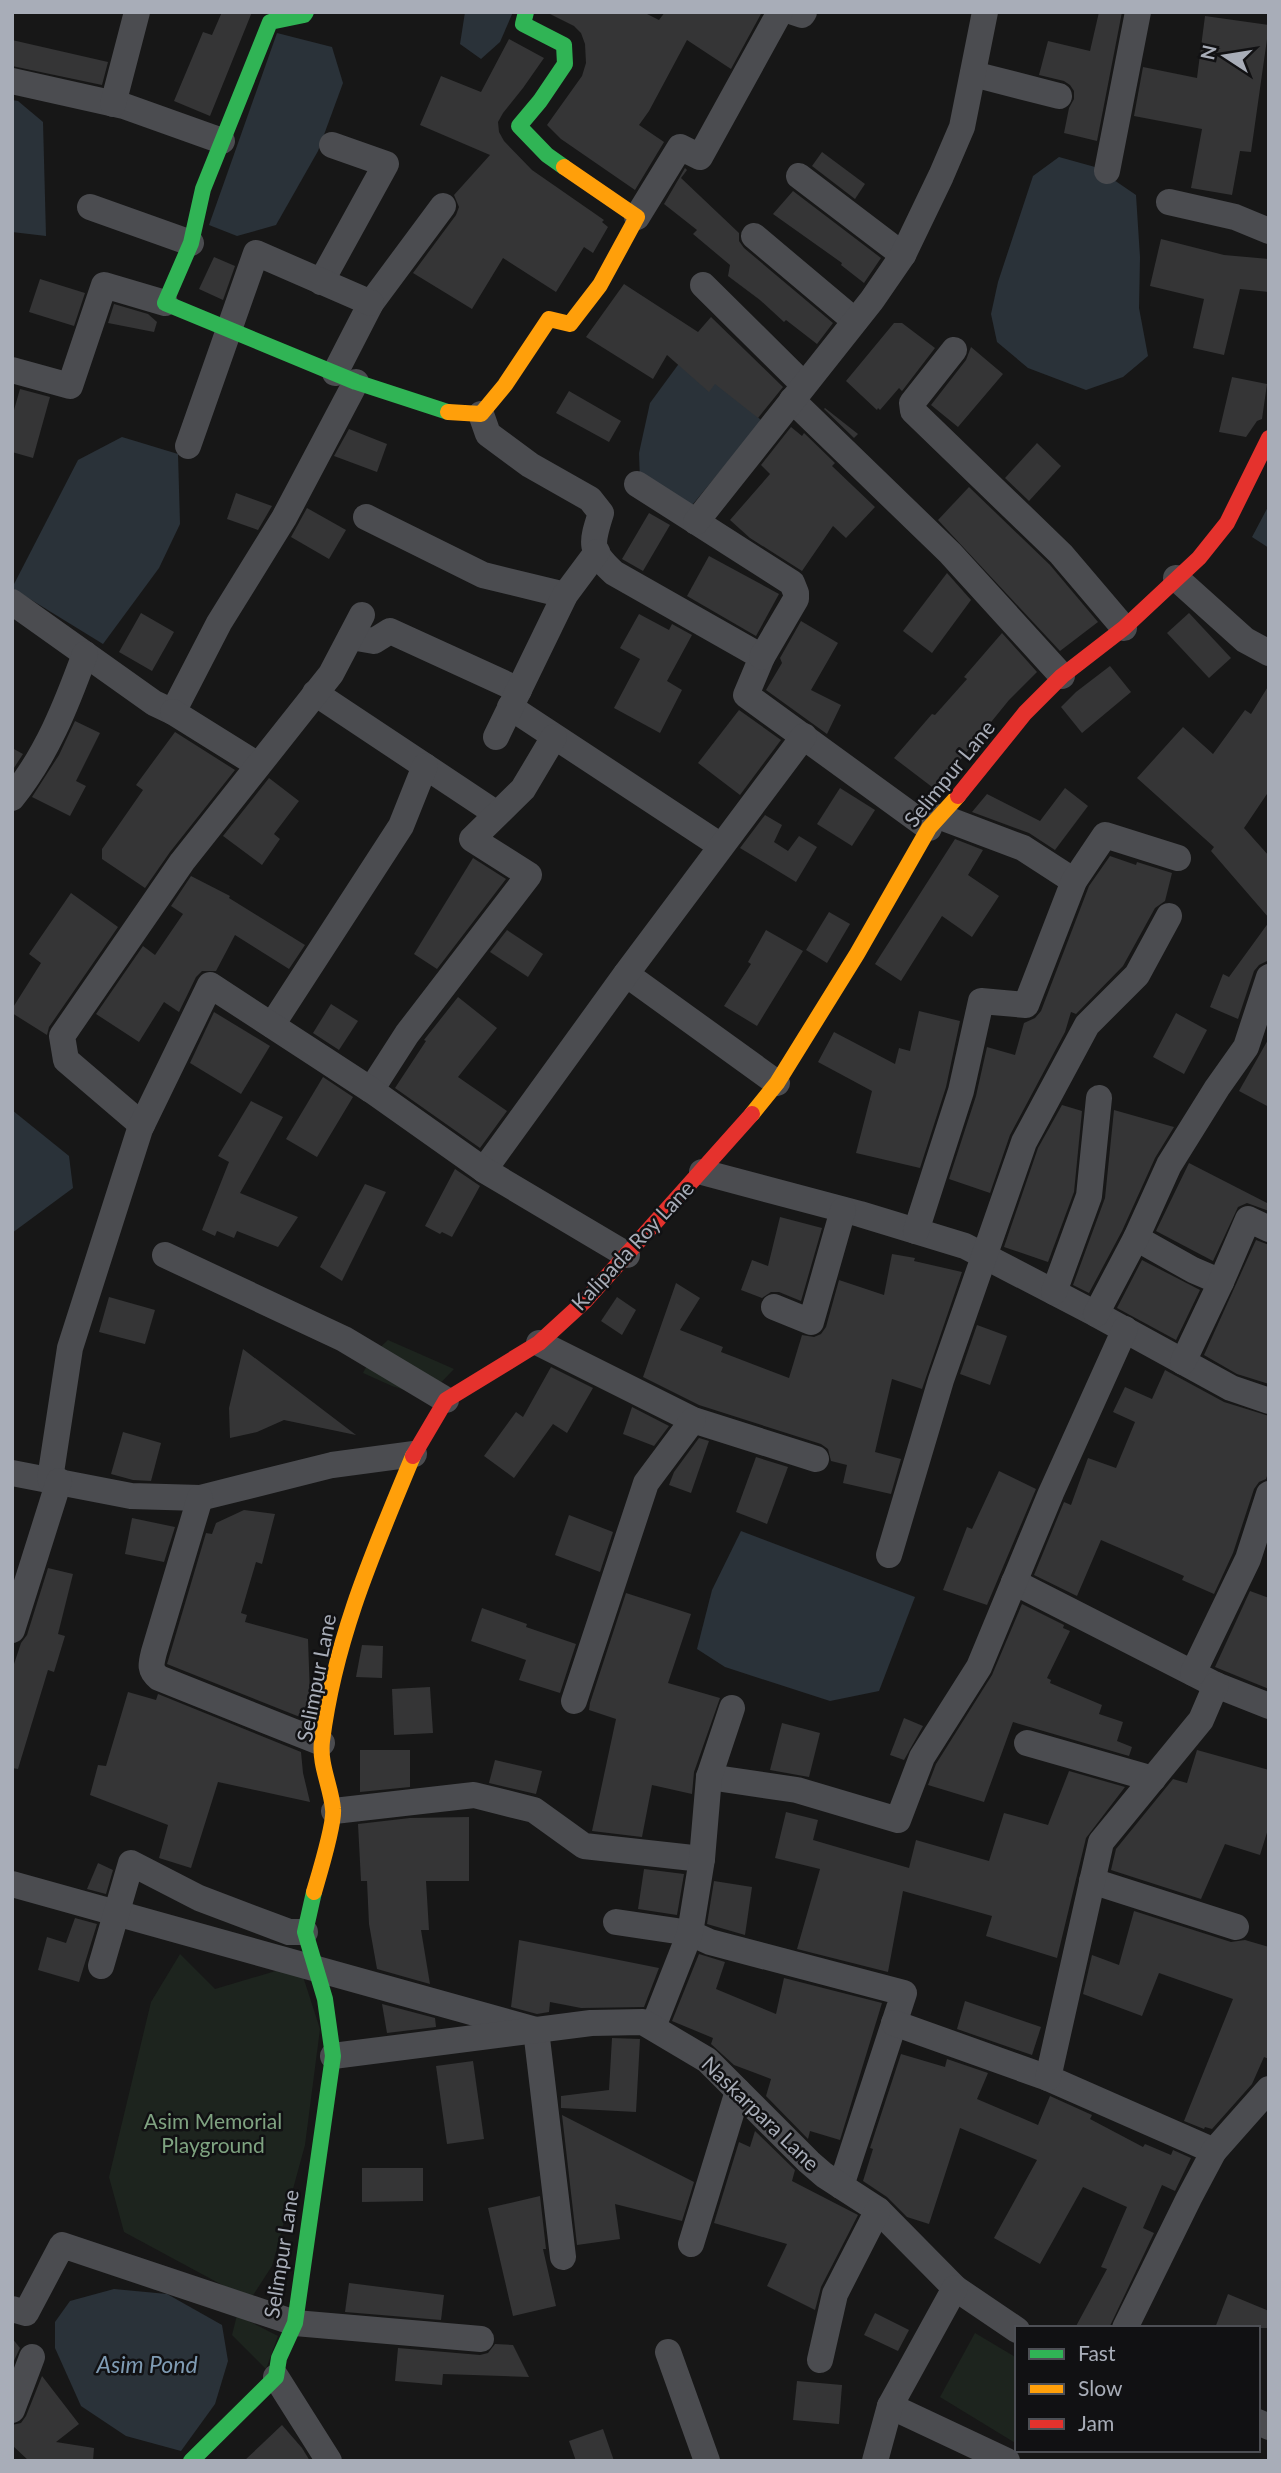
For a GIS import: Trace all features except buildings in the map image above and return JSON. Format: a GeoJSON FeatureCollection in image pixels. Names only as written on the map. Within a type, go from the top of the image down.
{"type":"FeatureCollection","features":[{"type":"Feature","properties":{"kind":"street"},"geometry":{"type":"LineString","coordinates":[[113,104],[137,12]]}},
{"type":"Feature","properties":{"kind":"street"},"geometry":{"type":"LineString","coordinates":[[165,303],[191,243],[203,189],[270,22],[304,15],[306,12]]}},
{"type":"Feature","properties":{"kind":"street"},"geometry":{"type":"LineString","coordinates":[[526,12],[523,24],[564,45],[565,64],[519,126],[547,155],[637,217]]}},
{"type":"Feature","properties":{"kind":"street"},"geometry":{"type":"LineString","coordinates":[[481,414],[505,385],[549,319],[570,324],[600,285],[680,147],[700,157],[780,12]]}},
{"type":"Feature","properties":{"kind":"street"},"geometry":{"type":"LineString","coordinates":[[793,12],[802,15],[804,12]]}},
{"type":"Feature","properties":{"kind":"street"},"geometry":{"type":"LineString","coordinates":[[695,523],[855,321],[903,255],[961,127],[985,12]]}},
{"type":"Feature","properties":{"kind":"street"},"geometry":{"type":"LineString","coordinates":[[1107,172],[1138,12]]}},
{"type":"Feature","properties":{"kind":"street"},"geometry":{"type":"LineString","coordinates":[[973,74],[1059,96]]}},
{"type":"Feature","properties":{"kind":"street"},"geometry":{"type":"LineString","coordinates":[[12,81],[113,104],[222,141]]}},
{"type":"Feature","properties":{"kind":"street"},"geometry":{"type":"LineString","coordinates":[[321,282],[386,164],[332,145]]}},
{"type":"Feature","properties":{"kind":"street"},"geometry":{"type":"LineString","coordinates":[[799,176],[903,255]]}},
{"type":"Feature","properties":{"kind":"street"},"geometry":{"type":"LineString","coordinates":[[1169,202],[1235,217],[1269,231]]}},
{"type":"Feature","properties":{"kind":"street"},"geometry":{"type":"LineString","coordinates":[[173,712],[219,623],[284,519],[345,378],[371,303],[443,206]]}},
{"type":"Feature","properties":{"kind":"street"},"geometry":{"type":"LineString","coordinates":[[90,207],[191,243]]}},
{"type":"Feature","properties":{"kind":"street"},"geometry":{"type":"LineString","coordinates":[[754,236],[855,321]]}},
{"type":"Feature","properties":{"kind":"street"},"geometry":{"type":"LineString","coordinates":[[188,446],[256,253],[371,303]]}},
{"type":"Feature","properties":{"kind":"street"},"geometry":{"type":"LineString","coordinates":[[12,370],[70,386],[104,285],[165,303],[345,378],[451,413],[481,414]]}},
{"type":"Feature","properties":{"kind":"street"},"geometry":{"type":"LineString","coordinates":[[703,285],[798,392],[1062,676]]}},
{"type":"Feature","properties":{"kind":"street"},"geometry":{"type":"LineString","coordinates":[[954,350],[912,403],[913,411],[1061,554],[1124,628]]}},
{"type":"Feature","properties":{"kind":"street"},"geometry":{"type":"LineString","coordinates":[[481,414],[488,434],[530,465],[590,499],[601,513],[593,539],[598,558],[614,573],[762,657]]}},
{"type":"Feature","properties":{"kind":"street","name":"Selimpur Lane"},"geometry":{"type":"LineString","coordinates":[[702,1172],[777,1083],[935,822],[1025,713],[1062,676],[1124,628],[1199,558],[1227,523],[1269,438]]}},
{"type":"Feature","properties":{"kind":"street"},"geometry":{"type":"LineString","coordinates":[[637,484],[787,580],[795,588],[796,600],[762,657],[746,695],[935,822],[1023,848],[1074,881]]}},
{"type":"Feature","properties":{"kind":"street"},"geometry":{"type":"LineString","coordinates":[[366,517],[484,575],[565,595]]}},
{"type":"Feature","properties":{"kind":"street"},"geometry":{"type":"LineString","coordinates":[[496,737],[565,595],[597,552]]}},
{"type":"Feature","properties":{"kind":"street"},"geometry":{"type":"LineString","coordinates":[[1177,578],[1245,640],[1269,653]]}},
{"type":"Feature","properties":{"kind":"street"},"geometry":{"type":"LineString","coordinates":[[12,602],[154,703],[258,765]]}},
{"type":"Feature","properties":{"kind":"street"},"geometry":{"type":"LineString","coordinates":[[142,1125],[66,1060],[62,1036],[182,862],[331,674],[356,626],[374,641],[390,631],[515,699],[554,737],[721,846]]}},
{"type":"Feature","properties":{"kind":"street"},"geometry":{"type":"LineString","coordinates":[[12,798],[28,778],[61,719],[85,654]]}},
{"type":"Feature","properties":{"kind":"street"},"geometry":{"type":"LineString","coordinates":[[315,693],[497,814]]}},
{"type":"Feature","properties":{"kind":"street"},"geometry":{"type":"LineString","coordinates":[[484,1170],[804,736]]}},
{"type":"Feature","properties":{"kind":"street"},"geometry":{"type":"LineString","coordinates":[[371,1090],[407,1034],[529,875],[472,839],[523,789],[554,737]]}},
{"type":"Feature","properties":{"kind":"street"},"geometry":{"type":"LineString","coordinates":[[272,1026],[401,826],[425,765]]}},
{"type":"Feature","properties":{"kind":"street"},"geometry":{"type":"LineString","coordinates":[[916,1231],[961,1091],[981,1001],[1026,1005],[1074,881],[1105,835],[1178,858]]}},
{"type":"Feature","properties":{"kind":"street"},"geometry":{"type":"LineString","coordinates":[[889,1555],[941,1380],[1024,1142],[1087,1026],[1137,975],[1169,916]]}},
{"type":"Feature","properties":{"kind":"street"},"geometry":{"type":"LineString","coordinates":[[626,974],[777,1083]]}},
{"type":"Feature","properties":{"kind":"street"},"geometry":{"type":"LineString","coordinates":[[1096,1314],[1136,1238],[1169,1165],[1246,1047],[1259,1043],[1269,977]]}},
{"type":"Feature","properties":{"kind":"street"},"geometry":{"type":"LineString","coordinates":[[12,1630],[54,1480],[70,1348],[142,1125],[210,985],[371,1090],[484,1170],[627,1255]]}},
{"type":"Feature","properties":{"kind":"street"},"geometry":{"type":"LineString","coordinates":[[1054,1292],[1089,1196],[1099,1098]]}},
{"type":"Feature","properties":{"kind":"street","name":"Kalipada Roy Lane"},"geometry":{"type":"LineString","coordinates":[[414,1454],[446,1400],[539,1343],[586,1300],[702,1172],[965,1246],[1125,1329],[1231,1388],[1269,1401]]}},
{"type":"Feature","properties":{"kind":"street"},"geometry":{"type":"LineString","coordinates":[[774,1307],[811,1322],[843,1210]]}},
{"type":"Feature","properties":{"kind":"street"},"geometry":{"type":"LineString","coordinates":[[1183,1362],[1222,1282],[1248,1219],[1269,1229]]}},
{"type":"Feature","properties":{"kind":"street"},"geometry":{"type":"LineString","coordinates":[[1136,1238],[1193,1270],[1222,1282]]}},
{"type":"Feature","properties":{"kind":"street"},"geometry":{"type":"LineString","coordinates":[[165,1255],[344,1339],[446,1400]]}},
{"type":"Feature","properties":{"kind":"street"},"geometry":{"type":"LineString","coordinates":[[709,1777],[797,1790],[898,1820],[922,1757],[979,1667],[1125,1329]]}},
{"type":"Feature","properties":{"kind":"street"},"geometry":{"type":"LineString","coordinates":[[539,1343],[693,1420],[816,1459]]}},
{"type":"Feature","properties":{"kind":"street"},"geometry":{"type":"LineString","coordinates":[[574,1701],[646,1483],[693,1420]]}},
{"type":"Feature","properties":{"kind":"street"},"geometry":{"type":"LineString","coordinates":[[12,1473],[131,1496],[200,1498],[332,1465],[414,1454]]}},
{"type":"Feature","properties":{"kind":"street","name":"Selimpur Lane"},"geometry":{"type":"LineString","coordinates":[[191,2461],[276,2377],[279,2358],[295,2323],[333,2056],[325,1998],[305,1932],[334,1811],[323,1768],[322,1742],[342,1639],[364,1574],[414,1454]]}},
{"type":"Feature","properties":{"kind":"street"},"geometry":{"type":"LineString","coordinates":[[1048,2078],[1101,1842],[1201,1720],[1205,1679],[1269,1494]]}},
{"type":"Feature","properties":{"kind":"street"},"geometry":{"type":"LineString","coordinates":[[200,1498],[152,1661],[153,1673],[159,1678],[322,1742]]}},
{"type":"Feature","properties":{"kind":"street"},"geometry":{"type":"LineString","coordinates":[[1014,1582],[1205,1679],[1269,1706]]}},
{"type":"Feature","properties":{"kind":"street"},"geometry":{"type":"LineString","coordinates":[[653,2027],[690,1933],[702,1859],[709,1777],[732,1707]]}},
{"type":"Feature","properties":{"kind":"street"},"geometry":{"type":"LineString","coordinates":[[1027,1743],[1153,1779]]}},
{"type":"Feature","properties":{"kind":"street"},"geometry":{"type":"LineString","coordinates":[[334,1811],[474,1795],[534,1810],[584,1846],[702,1859]]}},
{"type":"Feature","properties":{"kind":"street"},"geometry":{"type":"LineString","coordinates":[[101,1966],[131,1863],[199,1898],[289,1932],[305,1932]]}},
{"type":"Feature","properties":{"kind":"street"},"geometry":{"type":"LineString","coordinates":[[1092,1881],[1236,1927]]}},
{"type":"Feature","properties":{"kind":"street"},"geometry":{"type":"LineString","coordinates":[[12,1884],[536,2031],[563,2257]]}},
{"type":"Feature","properties":{"kind":"street"},"geometry":{"type":"LineString","coordinates":[[616,1922],[690,1933],[710,1942],[904,1993],[841,2186]]}},
{"type":"Feature","properties":{"kind":"street","name":"Naskarpara Lane"},"geometry":{"type":"LineString","coordinates":[[333,2056],[591,2022],[643,2022],[707,2060],[809,2162],[878,2210],[955,2288],[1015,2329]]}},
{"type":"Feature","properties":{"kind":"street"},"geometry":{"type":"LineString","coordinates":[[894,2023],[1048,2078],[1214,2151]]}},
{"type":"Feature","properties":{"kind":"street"},"geometry":{"type":"LineString","coordinates":[[1126,2326],[1188,2198],[1214,2151],[1259,2109],[1269,2089]]}},
{"type":"Feature","properties":{"kind":"street"},"geometry":{"type":"LineString","coordinates":[[691,2244],[737,2091]]}},
{"type":"Feature","properties":{"kind":"street"},"geometry":{"type":"LineString","coordinates":[[820,2360],[835,2294],[878,2210]]}},
{"type":"Feature","properties":{"kind":"street"},"geometry":{"type":"LineString","coordinates":[[12,2309],[26,2313],[62,2245],[295,2323],[481,2339]]}},
{"type":"Feature","properties":{"kind":"street"},"geometry":{"type":"LineString","coordinates":[[875,2461],[890,2406],[955,2288]]}},
{"type":"Feature","properties":{"kind":"street"},"geometry":{"type":"LineString","coordinates":[[668,2351],[707,2461]]}},
{"type":"Feature","properties":{"kind":"street"},"geometry":{"type":"LineString","coordinates":[[12,2410],[32,2357]]}},
{"type":"Feature","properties":{"kind":"street"},"geometry":{"type":"LineString","coordinates":[[276,2377],[329,2461]]}},
{"type":"Feature","properties":{"kind":"street"},"geometry":{"type":"LineString","coordinates":[[890,2406],[1007,2461]]}},
{"type":"Feature","properties":{"kind":"green space"},"geometry":{"type":"Polygon","coordinates":[[[388,1340],[454,1369],[427,1397],[363,1373],[373,1354],[388,1340]]]}},
{"type":"Feature","properties":{"kind":"green space","name":"Asim Memorial Playground"},"geometry":{"type":"Polygon","coordinates":[[[180,1954],[215,1989],[299,1964],[320,2029],[305,2145],[272,2266],[250,2300],[124,2232],[109,2177],[151,2002],[180,1954]]]}},
{"type":"Feature","properties":{"kind":"green space"},"geometry":{"type":"Polygon","coordinates":[[[237,2315],[278,2336],[266,2369],[232,2335],[237,2315]]]}},
{"type":"Feature","properties":{"kind":"green space"},"geometry":{"type":"Polygon","coordinates":[[[975,2333],[1015,2357],[1015,2443],[940,2397],[975,2333]]]}},
{"type":"Feature","properties":{"kind":"water"},"geometry":{"type":"Polygon","coordinates":[[[465,12],[513,12],[500,42],[481,59],[460,44],[465,12]]]}},
{"type":"Feature","properties":{"kind":"water"},"geometry":{"type":"Polygon","coordinates":[[[277,33],[332,47],[343,83],[318,151],[276,225],[237,236],[209,225],[277,33]]]}},
{"type":"Feature","properties":{"kind":"water"},"geometry":{"type":"Polygon","coordinates":[[[12,100],[18,101],[43,122],[46,236],[12,232],[12,100]]]}},
{"type":"Feature","properties":{"kind":"water"},"geometry":{"type":"Polygon","coordinates":[[[1059,157],[1095,167],[1136,195],[1140,257],[1139,308],[1148,356],[1123,377],[1086,390],[1028,368],[997,342],[991,314],[998,282],[1033,176],[1059,157]]]}},
{"type":"Feature","properties":{"kind":"water"},"geometry":{"type":"Polygon","coordinates":[[[686,354],[762,421],[688,510],[640,481],[639,453],[650,403],[686,354]]]}},
{"type":"Feature","properties":{"kind":"water"},"geometry":{"type":"Polygon","coordinates":[[[122,437],[178,454],[180,524],[159,568],[103,644],[12,588],[78,460],[122,437]]]}},
{"type":"Feature","properties":{"kind":"water"},"geometry":{"type":"Polygon","coordinates":[[[1269,505],[1269,548],[1252,537],[1269,505]]]}},
{"type":"Feature","properties":{"kind":"water"},"geometry":{"type":"Polygon","coordinates":[[[12,1110],[69,1156],[73,1188],[12,1233],[12,1110]]]}},
{"type":"Feature","properties":{"kind":"water"},"geometry":{"type":"Polygon","coordinates":[[[741,1531],[915,1597],[879,1691],[830,1701],[725,1667],[697,1649],[712,1590],[741,1531]]]}},
{"type":"Feature","properties":{"kind":"water","name":"Asim Pond"},"geometry":{"type":"Polygon","coordinates":[[[114,2289],[167,2294],[222,2325],[228,2361],[215,2404],[181,2451],[126,2436],[81,2406],[55,2348],[55,2322],[70,2301],[114,2289]]]}},
{"type":"Feature","properties":{"kind":"traffic: fast"},"geometry":{"type":"LineString","coordinates":[[306,12],[304,15],[270,22],[203,189],[191,243],[165,303],[356,382],[448,412]]}},
{"type":"Feature","properties":{"kind":"traffic: fast"},"geometry":{"type":"LineString","coordinates":[[526,12],[523,24],[564,45],[565,64],[519,126],[547,155],[564,167]]}},
{"type":"Feature","properties":{"kind":"traffic: fast"},"geometry":{"type":"LineString","coordinates":[[191,2461],[276,2377],[279,2358],[295,2323],[333,2056],[325,1999],[305,1932],[314,1892]]}},
{"type":"Feature","properties":{"kind":"traffic: slow"},"geometry":{"type":"LineString","coordinates":[[448,412],[481,414],[505,385],[549,319],[570,324],[600,285],[637,217],[564,167]]}},
{"type":"Feature","properties":{"kind":"traffic: slow"},"geometry":{"type":"LineString","coordinates":[[752,1114],[777,1083],[857,954],[929,828],[958,796]]}},
{"type":"Feature","properties":{"kind":"traffic: slow"},"geometry":{"type":"LineString","coordinates":[[314,1892],[333,1816],[322,1741],[336,1666],[358,1595],[413,1456]]}},
{"type":"Feature","properties":{"kind":"traffic: jam"},"geometry":{"type":"LineString","coordinates":[[958,796],[1025,713],[1062,676],[1124,628],[1199,558],[1227,523],[1269,438]]}},
{"type":"Feature","properties":{"kind":"traffic: jam"},"geometry":{"type":"LineString","coordinates":[[413,1456],[446,1400],[539,1343],[586,1300],[752,1114]]}}]}
